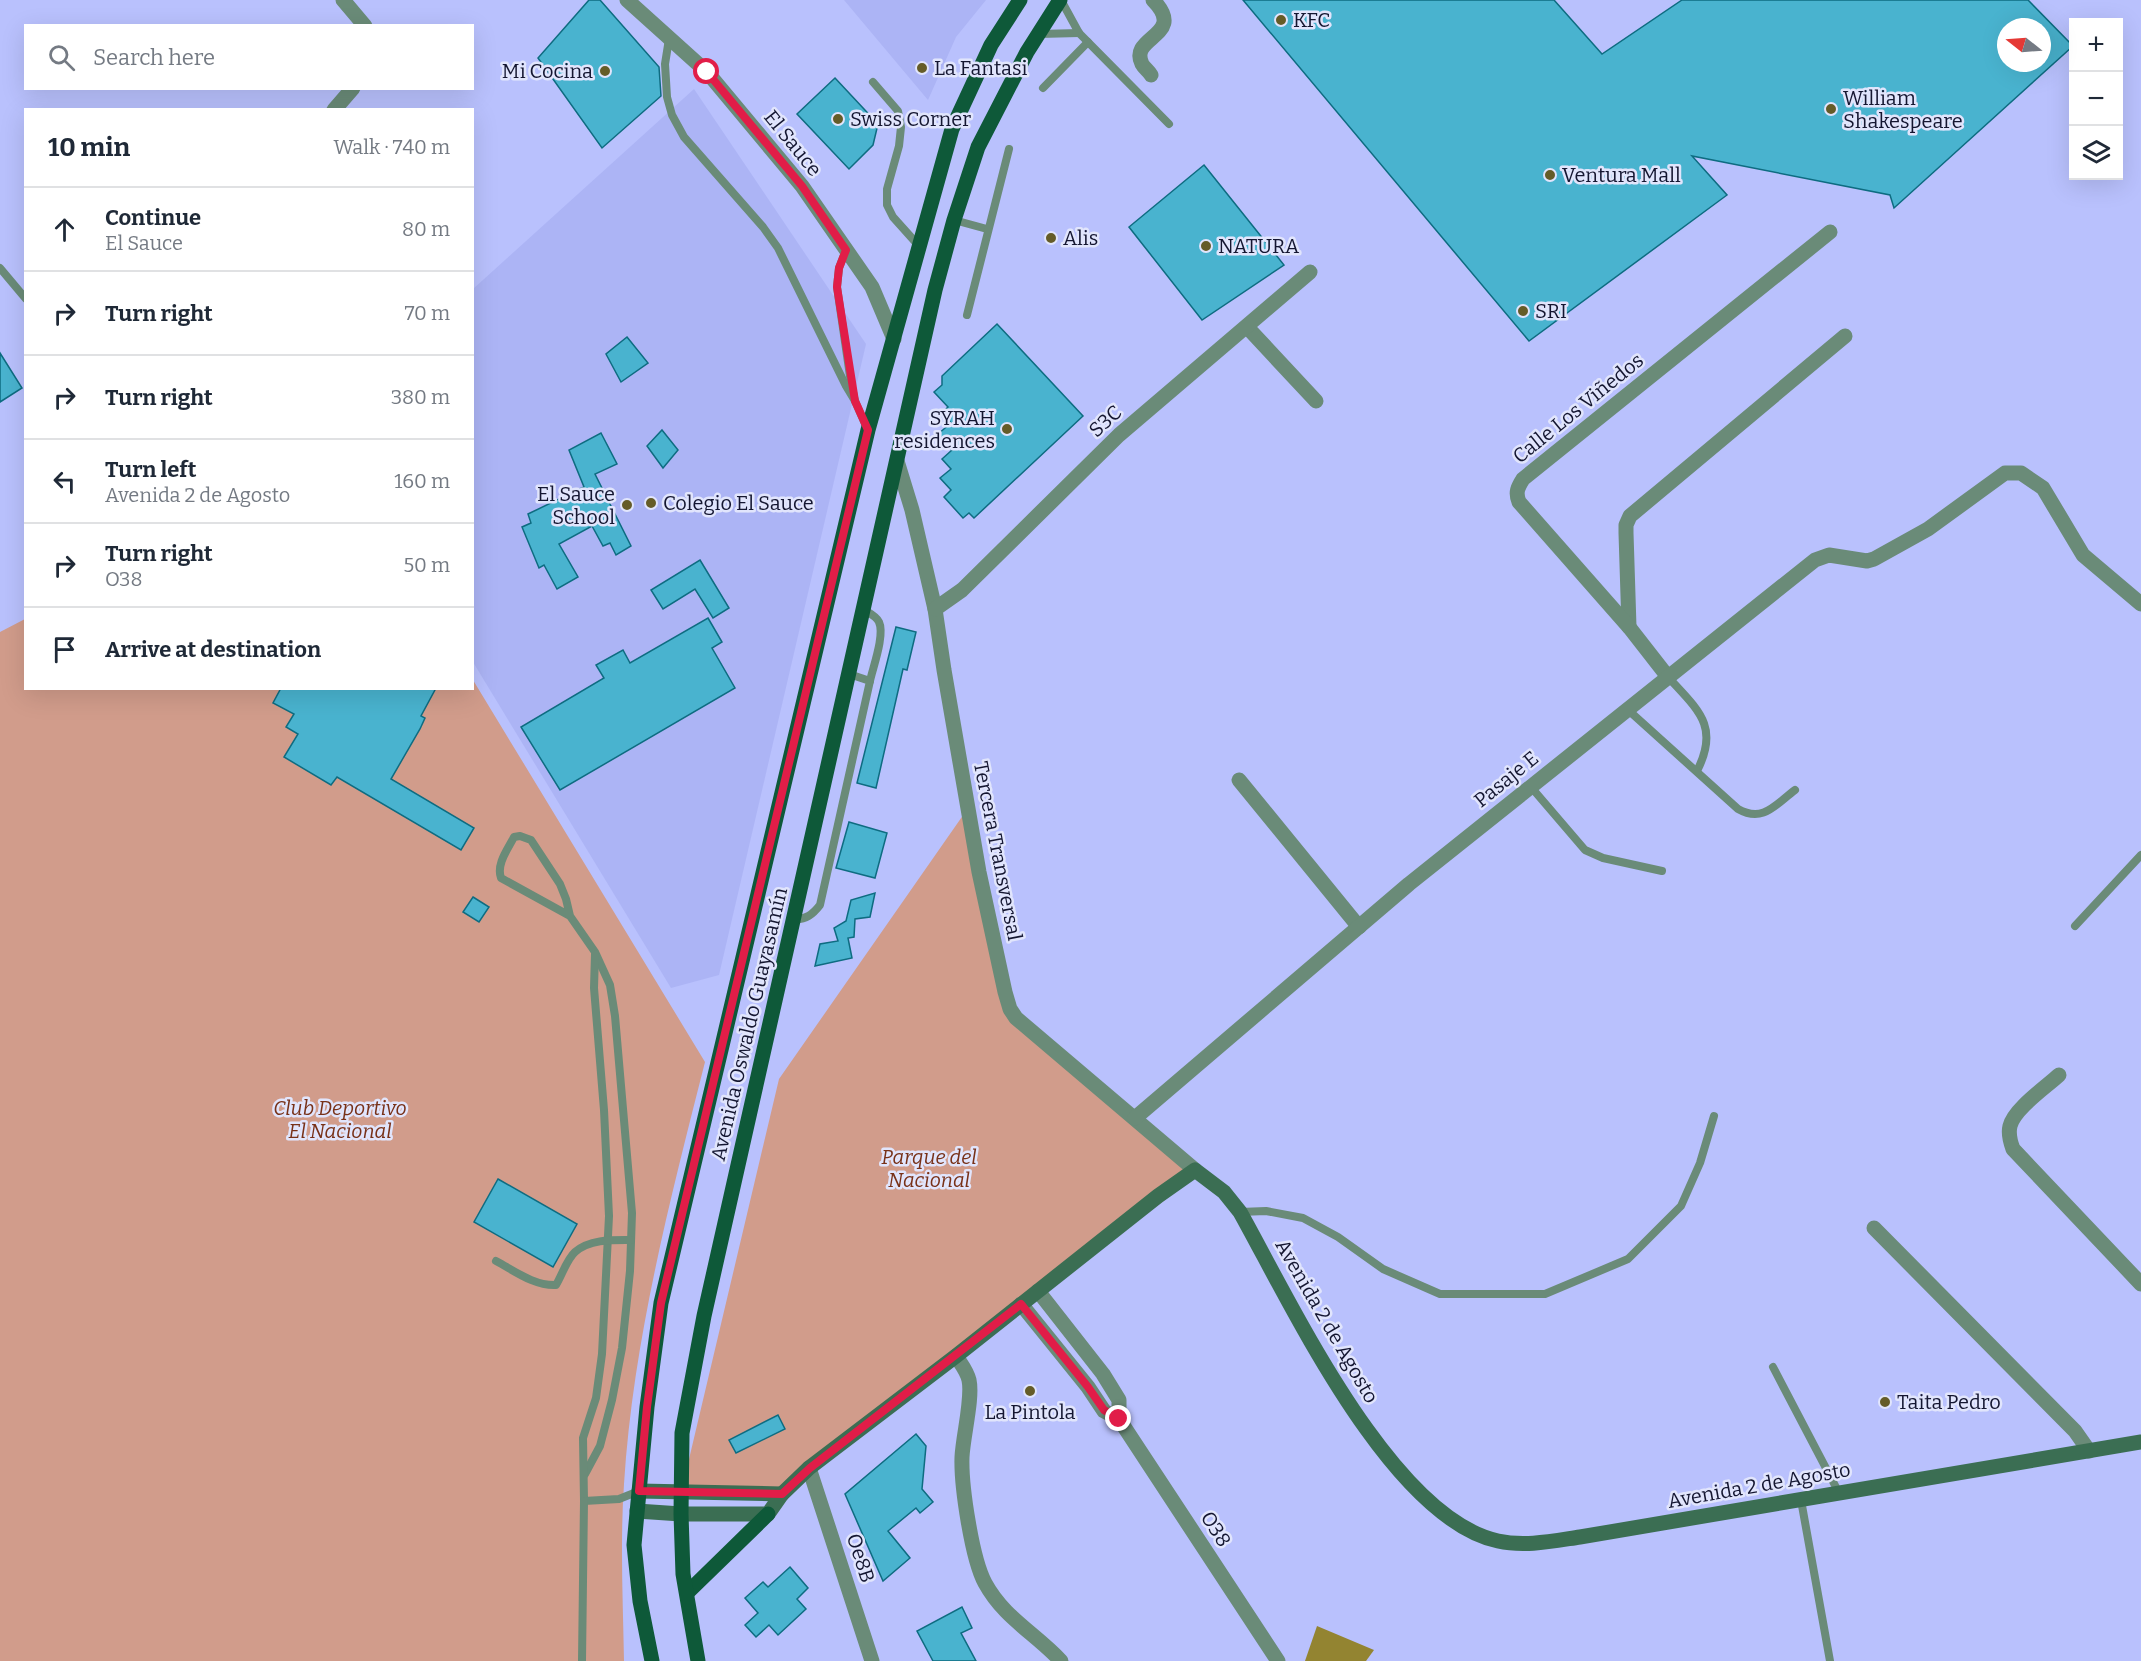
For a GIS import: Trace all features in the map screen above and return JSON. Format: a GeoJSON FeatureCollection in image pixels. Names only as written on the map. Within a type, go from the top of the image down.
{"type":"FeatureCollection","features":[{"type":"Feature","properties":{"kind":"main road","name":"Avenida Oswaldo Guayasamín"},"geometry":{"type":"LineString","coordinates":[[652,1661],[640,1601],[634,1545],[647,1407],[661,1303],[868,430],[952,129],[991,45],[1020,0]]}},
{"type":"Feature","properties":{"kind":"main road","name":"Avenida Oswaldo Guayasamín"},"geometry":{"type":"LineString","coordinates":[[698,1661],[683,1574],[682,1433],[704,1316],[935,290],[954,220],[978,147],[1027,52],[1061,0]]}},
{"type":"Feature","properties":{"kind":"main road"},"geometry":{"type":"LineString","coordinates":[[687,1593],[768,1514],[782,1494],[810,1468],[1158,1196],[1195,1170]]}},
{"type":"Feature","properties":{"kind":"main road","name":"Avenida 2 de Agosto"},"geometry":{"type":"LineString","coordinates":[[1195,1170],[1224,1192],[1240,1212],[1330,1375],[1394,1466],[1438,1510],[1462,1528],[1498,1541],[1530,1544],[1580,1537],[2141,1442]]}},
{"type":"Feature","properties":{"kind":"main road"},"geometry":{"type":"LineString","coordinates":[[639,1491],[782,1494]]}},
{"type":"Feature","properties":{"kind":"main road"},"geometry":{"type":"LineString","coordinates":[[637,1511],[681,1514],[768,1514]]}},
{"type":"Feature","properties":{"kind":"street"},"geometry":{"type":"LineString","coordinates":[[343,0],[363,24]]}},
{"type":"Feature","properties":{"kind":"street","name":"El Sauce"},"geometry":{"type":"LineString","coordinates":[[627,0],[707,72],[802,186],[872,286],[894,339]]}},
{"type":"Feature","properties":{"kind":"street"},"geometry":{"type":"LineString","coordinates":[[1152,75],[1141,62],[1140,54],[1166,21],[1165,14],[1153,0]]}},
{"type":"Feature","properties":{"kind":"street"},"geometry":{"type":"LineString","coordinates":[[336,108],[351,90]]}},
{"type":"Feature","properties":{"kind":"street","name":"Calle Los Viñedos"},"geometry":{"type":"LineString","coordinates":[[1668,677],[1629,627],[1519,502],[1516,496],[1517,489],[1524,479],[1830,232]]}},
{"type":"Feature","properties":{"kind":"street","name":"S3C"},"geometry":{"type":"LineString","coordinates":[[935,609],[962,590],[1119,435],[1310,272]]}},
{"type":"Feature","properties":{"kind":"street"},"geometry":{"type":"LineString","coordinates":[[1247,327],[1316,400]]}},
{"type":"Feature","properties":{"kind":"street"},"geometry":{"type":"LineString","coordinates":[[1629,627],[1626,525],[1630,516],[1845,336]]}},
{"type":"Feature","properties":{"kind":"street","name":"Tercera Transversal"},"geometry":{"type":"LineString","coordinates":[[897,461],[912,510],[935,609],[979,872],[1010,1009],[1016,1018],[1195,1170]]}},
{"type":"Feature","properties":{"kind":"street","name":"Pasaje E"},"geometry":{"type":"LineString","coordinates":[[1135,1118],[1409,884],[1815,560],[1829,555],[1867,561],[1874,559],[1928,529],[2005,473],[2020,472],[2043,488],[2084,555],[2141,604]]}},
{"type":"Feature","properties":{"kind":"street"},"geometry":{"type":"LineString","coordinates":[[1239,780],[1359,927]]}},
{"type":"Feature","properties":{"kind":"street"},"geometry":{"type":"LineString","coordinates":[[2059,1075],[2019,1111],[2010,1124],[2009,1137],[2013,1149],[2141,1284]]}},
{"type":"Feature","properties":{"kind":"street"},"geometry":{"type":"LineString","coordinates":[[1874,1228],[2075,1431],[2089,1451]]}},
{"type":"Feature","properties":{"kind":"street","name":"O38"},"geometry":{"type":"LineString","coordinates":[[1038,1290],[1103,1374],[1119,1400],[1119,1419]]}},
{"type":"Feature","properties":{"kind":"street","name":"O38"},"geometry":{"type":"LineString","coordinates":[[1021,1304],[1104,1410],[1119,1419],[1278,1661]]}},
{"type":"Feature","properties":{"kind":"street"},"geometry":{"type":"LineString","coordinates":[[956,1356],[966,1371],[969,1381],[970,1395],[963,1450],[963,1479],[969,1521],[984,1580],[997,1604],[1023,1629],[1047,1646],[1061,1661]]}},
{"type":"Feature","properties":{"kind":"street","name":"Oe8B"},"geometry":{"type":"LineString","coordinates":[[810,1468],[872,1661]]}},
{"type":"Feature","properties":{"kind":"lane"},"geometry":{"type":"LineString","coordinates":[[1061,0],[1079,33],[1169,124]]}},
{"type":"Feature","properties":{"kind":"lane"},"geometry":{"type":"LineString","coordinates":[[1039,34],[1079,33]]}},
{"type":"Feature","properties":{"kind":"lane"},"geometry":{"type":"LineString","coordinates":[[669,38],[665,64],[667,97],[672,115],[684,137],[763,227],[778,248],[868,430]]}},
{"type":"Feature","properties":{"kind":"lane"},"geometry":{"type":"LineString","coordinates":[[1043,88],[1088,42]]}},
{"type":"Feature","properties":{"kind":"lane"},"geometry":{"type":"LineString","coordinates":[[873,82],[898,111],[901,127],[886,189],[887,204],[893,217],[919,246]]}},
{"type":"Feature","properties":{"kind":"lane"},"geometry":{"type":"LineString","coordinates":[[967,315],[1009,149]]}},
{"type":"Feature","properties":{"kind":"lane"},"geometry":{"type":"LineString","coordinates":[[954,220],[987,229]]}},
{"type":"Feature","properties":{"kind":"lane"},"geometry":{"type":"LineString","coordinates":[[846,250],[839,268],[837,287],[855,401]]}},
{"type":"Feature","properties":{"kind":"lane"},"geometry":{"type":"LineString","coordinates":[[0,268],[24,297]]}},
{"type":"Feature","properties":{"kind":"lane"},"geometry":{"type":"LineString","coordinates":[[794,919],[801,920],[813,914],[820,905],[880,638],[880,623],[864,610]]}},
{"type":"Feature","properties":{"kind":"lane"},"geometry":{"type":"LineString","coordinates":[[849,674],[870,681]]}},
{"type":"Feature","properties":{"kind":"lane"},"geometry":{"type":"LineString","coordinates":[[1668,677],[1704,721],[1708,740],[1704,757],[1696,771]]}},
{"type":"Feature","properties":{"kind":"lane"},"geometry":{"type":"LineString","coordinates":[[1628,709],[1738,809],[1749,815],[1760,816],[1795,790]]}},
{"type":"Feature","properties":{"kind":"lane"},"geometry":{"type":"LineString","coordinates":[[1531,787],[1585,850],[1603,858],[1662,871]]}},
{"type":"Feature","properties":{"kind":"lane"},"geometry":{"type":"LineString","coordinates":[[570,916],[501,878],[498,871],[500,864],[514,837],[527,837],[531,840],[560,884],[570,916],[595,952],[610,985],[615,1016],[633,1213],[630,1271],[622,1348],[614,1390],[600,1446],[585,1474]]}},
{"type":"Feature","properties":{"kind":"lane"},"geometry":{"type":"LineString","coordinates":[[2075,926],[2141,855]]}},
{"type":"Feature","properties":{"kind":"lane"},"geometry":{"type":"LineString","coordinates":[[582,1661],[585,1474],[583,1438],[596,1398],[602,1354],[609,1216],[604,1110],[594,988],[595,952]]}},
{"type":"Feature","properties":{"kind":"lane"},"geometry":{"type":"LineString","coordinates":[[1240,1212],[1266,1211],[1303,1218],[1338,1237],[1383,1269],[1440,1294],[1545,1294],[1628,1259],[1681,1206],[1700,1163],[1714,1116]]}},
{"type":"Feature","properties":{"kind":"lane"},"geometry":{"type":"LineString","coordinates":[[496,1261],[535,1282],[556,1285],[574,1252],[586,1245],[608,1240],[631,1240]]}},
{"type":"Feature","properties":{"kind":"lane"},"geometry":{"type":"LineString","coordinates":[[1773,1367],[1839,1493]]}},
{"type":"Feature","properties":{"kind":"lane"},"geometry":{"type":"LineString","coordinates":[[584,1501],[619,1499],[639,1491]]}},
{"type":"Feature","properties":{"kind":"lane"},"geometry":{"type":"LineString","coordinates":[[619,1499],[637,1511]]}},
{"type":"Feature","properties":{"kind":"lane"},"geometry":{"type":"LineString","coordinates":[[1801,1500],[1830,1661]]}},
{"type":"Feature","properties":{"kind":"shaded area","name":"La Fantasi"},"geometry":{"type":"Polygon","coordinates":[[[844,0],[986,0],[956,37],[928,100],[844,0]]]}},
{"type":"Feature","properties":{"kind":"shaded area","name":"Colegio El Sauce"},"geometry":{"type":"Polygon","coordinates":[[[694,89],[866,344],[719,975],[671,988],[474,664],[474,288],[694,89]]]}},
{"type":"Feature","properties":{"kind":"shaded area"},"geometry":{"type":"Polygon","coordinates":[[[1317,1626],[1374,1650],[1366,1661],[1305,1661],[1317,1626]]]}},
{"type":"Feature","properties":{"kind":"green space","name":"Club Deportivo El Nacional"},"geometry":{"type":"Polygon","coordinates":[[[24,620],[24,690],[474,690],[474,682],[705,1062],[666,1218],[644,1324],[636,1377],[623,1506],[624,1661],[0,1661],[0,632],[24,620]]]}},
{"type":"Feature","properties":{"kind":"green space","name":"Parque del Nacional"},"geometry":{"type":"Polygon","coordinates":[[[966,811],[1007,1011],[1205,1175],[1190,1181],[810,1468],[785,1491],[681,1493],[779,1079],[966,811]]]}},
{"type":"Feature","properties":{"kind":"building","name":"Mi Cocina"},"geometry":{"type":"Polygon","coordinates":[[[589,0],[600,0],[659,67],[661,96],[602,148],[538,58],[589,0]]]}},
{"type":"Feature","properties":{"kind":"building"},"geometry":{"type":"Polygon","coordinates":[[[1243,0],[1554,0],[1602,54],[1682,0],[2028,0],[2046,18],[1997,18],[1997,72],[2044,72],[1894,208],[1890,195],[1692,156],[1727,195],[1529,341],[1243,0]]]}},
{"type":"Feature","properties":{"kind":"building"},"geometry":{"type":"Polygon","coordinates":[[[2051,24],[2069,42],[2069,50],[2051,66],[2051,24]]]}},
{"type":"Feature","properties":{"kind":"building","name":"Swiss Corner"},"geometry":{"type":"Polygon","coordinates":[[[835,78],[878,124],[873,145],[849,169],[797,114],[835,78]]]}},
{"type":"Feature","properties":{"kind":"building","name":"NATURA"},"geometry":{"type":"Polygon","coordinates":[[[1204,165],[1284,265],[1202,320],[1129,227],[1204,165]]]}},
{"type":"Feature","properties":{"kind":"building","name":"SYRAH residences"},"geometry":{"type":"Polygon","coordinates":[[[997,324],[1083,416],[974,518],[969,513],[963,518],[944,497],[951,490],[940,478],[951,469],[942,459],[952,450],[938,434],[951,423],[942,413],[948,407],[934,392],[942,385],[942,376],[997,324]]]}},
{"type":"Feature","properties":{"kind":"building"},"geometry":{"type":"Polygon","coordinates":[[[627,337],[648,363],[621,382],[606,354],[627,337]]]}},
{"type":"Feature","properties":{"kind":"building"},"geometry":{"type":"Polygon","coordinates":[[[0,353],[22,388],[0,402],[0,353]]]}},
{"type":"Feature","properties":{"kind":"building"},"geometry":{"type":"Polygon","coordinates":[[[662,430],[678,450],[663,468],[647,446],[662,430]]]}},
{"type":"Feature","properties":{"kind":"building"},"geometry":{"type":"Polygon","coordinates":[[[601,433],[617,464],[595,474],[631,546],[616,555],[610,543],[603,546],[592,526],[559,544],[578,577],[557,589],[544,565],[539,568],[522,527],[531,523],[528,514],[584,487],[569,450],[601,433]]]}},
{"type":"Feature","properties":{"kind":"building"},"geometry":{"type":"Polygon","coordinates":[[[700,560],[729,608],[713,618],[695,589],[663,609],[651,590],[700,560]]]}},
{"type":"Feature","properties":{"kind":"building"},"geometry":{"type":"Polygon","coordinates":[[[708,618],[722,642],[712,648],[735,688],[560,790],[521,727],[604,678],[596,665],[623,650],[630,663],[708,618]]]}},
{"type":"Feature","properties":{"kind":"building"},"geometry":{"type":"Polygon","coordinates":[[[896,627],[916,632],[907,670],[903,669],[876,788],[857,783],[896,627]]]}},
{"type":"Feature","properties":{"kind":"building"},"geometry":{"type":"Polygon","coordinates":[[[280,690],[435,690],[421,716],[425,718],[420,729],[391,779],[474,828],[461,850],[337,777],[331,785],[284,757],[298,734],[286,727],[294,714],[273,703],[280,690]]]}},
{"type":"Feature","properties":{"kind":"building"},"geometry":{"type":"Polygon","coordinates":[[[849,822],[887,833],[875,878],[836,868],[849,822]]]}},
{"type":"Feature","properties":{"kind":"building"},"geometry":{"type":"Polygon","coordinates":[[[875,893],[870,917],[855,919],[854,937],[848,938],[852,958],[815,966],[820,944],[838,941],[834,928],[846,921],[851,900],[875,893]]]}},
{"type":"Feature","properties":{"kind":"building"},"geometry":{"type":"Polygon","coordinates":[[[473,897],[489,907],[479,922],[463,912],[473,897]]]}},
{"type":"Feature","properties":{"kind":"building"},"geometry":{"type":"Polygon","coordinates":[[[498,1179],[577,1224],[553,1267],[474,1222],[498,1179]]]}},
{"type":"Feature","properties":{"kind":"building"},"geometry":{"type":"Polygon","coordinates":[[[778,1415],[785,1429],[736,1453],[729,1440],[778,1415]]]}},
{"type":"Feature","properties":{"kind":"building"},"geometry":{"type":"Polygon","coordinates":[[[916,1434],[926,1446],[922,1489],[933,1502],[920,1513],[916,1508],[888,1531],[910,1558],[883,1581],[845,1494],[916,1434]]]}},
{"type":"Feature","properties":{"kind":"building"},"geometry":{"type":"Polygon","coordinates":[[[790,1567],[808,1588],[797,1599],[806,1609],[778,1635],[769,1625],[756,1637],[745,1625],[758,1613],[745,1598],[763,1582],[768,1587],[790,1567]]]}},
{"type":"Feature","properties":{"kind":"building"},"geometry":{"type":"Polygon","coordinates":[[[962,1607],[972,1628],[961,1633],[976,1661],[933,1661],[917,1631],[962,1607]]]}},
{"type":"Feature","properties":{"kind":"place","name":"KFC"},"geometry":{"type":"Point","coordinates":[1281,20]}},
{"type":"Feature","properties":{"kind":"place","name":"La Fantasi"},"geometry":{"type":"Point","coordinates":[922,68]}},
{"type":"Feature","properties":{"kind":"place","name":"Mi Cocina"},"geometry":{"type":"Point","coordinates":[605,71]}},
{"type":"Feature","properties":{"kind":"place","name":"William Shakespeare"},"geometry":{"type":"Point","coordinates":[1831,109]}},
{"type":"Feature","properties":{"kind":"place","name":"Swiss Corner"},"geometry":{"type":"Point","coordinates":[838,119]}},
{"type":"Feature","properties":{"kind":"place","name":"Ventura Mall"},"geometry":{"type":"Point","coordinates":[1550,175]}},
{"type":"Feature","properties":{"kind":"place","name":"Alis"},"geometry":{"type":"Point","coordinates":[1051,238]}},
{"type":"Feature","properties":{"kind":"place","name":"NATURA"},"geometry":{"type":"Point","coordinates":[1206,246]}},
{"type":"Feature","properties":{"kind":"place","name":"SRI"},"geometry":{"type":"Point","coordinates":[1523,311]}},
{"type":"Feature","properties":{"kind":"place","name":"SYRAH residences"},"geometry":{"type":"Point","coordinates":[1007,429]}},
{"type":"Feature","properties":{"kind":"place","name":"Colegio El Sauce"},"geometry":{"type":"Point","coordinates":[651,503]}},
{"type":"Feature","properties":{"kind":"place","name":"El Sauce School"},"geometry":{"type":"Point","coordinates":[627,505]}},
{"type":"Feature","properties":{"kind":"place","name":"La Pintola"},"geometry":{"type":"Point","coordinates":[1030,1391]}},
{"type":"Feature","properties":{"kind":"place","name":"Taita Pedro"},"geometry":{"type":"Point","coordinates":[1885,1402]}},
{"type":"Feature","properties":{"kind":"route"},"geometry":{"type":"LineString","coordinates":[[707,72],[802,186],[846,250],[839,268],[837,287],[851,383],[855,401],[868,430],[661,1303],[647,1407],[639,1491],[782,1494],[810,1468],[1021,1304],[1104,1410],[1119,1419]]}}]}
